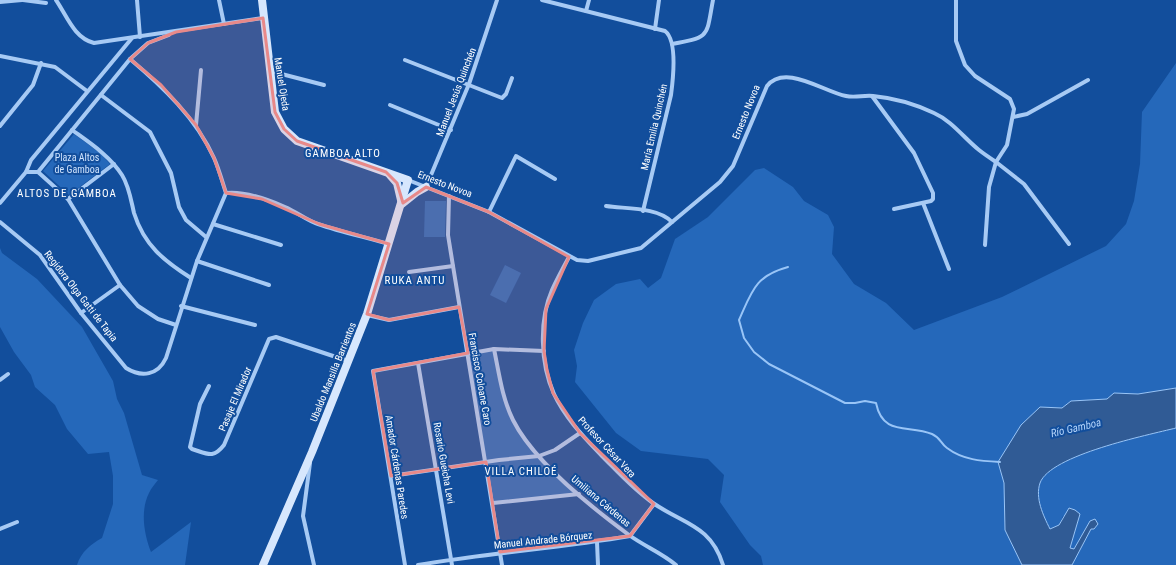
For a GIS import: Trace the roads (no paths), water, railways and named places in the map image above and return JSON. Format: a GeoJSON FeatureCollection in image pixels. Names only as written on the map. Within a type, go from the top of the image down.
{"type":"FeatureCollection","features":[{"type":"Feature","properties":{"kind":"street"},"geometry":{"type":"LineString","coordinates":[[0,2],[22,0],[46,3]]}},
{"type":"Feature","properties":{"kind":"street"},"geometry":{"type":"LineString","coordinates":[[56,0],[78,34],[88,42],[100,43],[263,18]]}},
{"type":"Feature","properties":{"kind":"street"},"geometry":{"type":"LineString","coordinates":[[137,0],[140,37]]}},
{"type":"Feature","properties":{"kind":"street"},"geometry":{"type":"LineString","coordinates":[[219,0],[224,24]]}},
{"type":"Feature","properties":{"kind":"street","name":"Manuel Ojeda"},"geometry":{"type":"LineString","coordinates":[[262,0],[275,112],[280,124],[291,137],[304,144],[386,172]]}},
{"type":"Feature","properties":{"kind":"street","name":"Manuel Jesús Quinchén"},"geometry":{"type":"LineString","coordinates":[[426,187],[469,84],[497,0]]}},
{"type":"Feature","properties":{"kind":"street"},"geometry":{"type":"LineString","coordinates":[[542,0],[563,7],[586,11],[668,33],[672,44],[699,40],[705,34],[708,28],[713,0]]}},
{"type":"Feature","properties":{"kind":"street"},"geometry":{"type":"LineString","coordinates":[[586,11],[589,0]]}},
{"type":"Feature","properties":{"kind":"street"},"geometry":{"type":"LineString","coordinates":[[655,29],[659,0]]}},
{"type":"Feature","properties":{"kind":"street"},"geometry":{"type":"LineString","coordinates":[[956,0],[956,41],[965,65],[975,76],[1010,100],[1014,109],[1007,145],[996,162],[989,187],[985,244]]}},
{"type":"Feature","properties":{"kind":"street"},"geometry":{"type":"LineString","coordinates":[[38,172],[130,60],[148,42],[176,32]]}},
{"type":"Feature","properties":{"kind":"street"},"geometry":{"type":"LineString","coordinates":[[0,204],[26,172],[31,160],[132,38]]}},
{"type":"Feature","properties":{"kind":"street","name":"María Emilia Quinchén"},"geometry":{"type":"LineString","coordinates":[[642,211],[671,95],[674,76],[672,44]]}},
{"type":"Feature","properties":{"kind":"street"},"geometry":{"type":"LineString","coordinates":[[0,56],[55,67],[87,91]]}},
{"type":"Feature","properties":{"kind":"street"},"geometry":{"type":"LineString","coordinates":[[26,172],[38,172],[68,199],[120,285],[138,306],[148,314],[158,319],[176,325],[181,306],[206,237],[226,193],[214,158],[196,125],[161,85],[130,60]]}},
{"type":"Feature","properties":{"kind":"street"},"geometry":{"type":"LineString","coordinates":[[405,60],[502,98],[506,94],[512,78]]}},
{"type":"Feature","properties":{"kind":"street"},"geometry":{"type":"LineString","coordinates":[[0,126],[33,85],[41,63]]}},
{"type":"Feature","properties":{"kind":"street"},"geometry":{"type":"LineString","coordinates":[[196,125],[201,70]]}},
{"type":"Feature","properties":{"kind":"street"},"geometry":{"type":"LineString","coordinates":[[270,71],[324,85]]}},
{"type":"Feature","properties":{"kind":"street","name":"Ernesto Novoa"},"geometry":{"type":"LineString","coordinates":[[386,172],[489,212],[569,257],[582,261],[641,248],[694,202],[720,182],[733,166],[767,86],[771,80],[779,78],[802,79],[848,96],[872,96],[907,102],[936,114],[948,122],[978,150],[1024,184],[1069,244]]}},
{"type":"Feature","properties":{"kind":"street"},"geometry":{"type":"LineString","coordinates":[[1013,117],[1027,114],[1088,80]]}},
{"type":"Feature","properties":{"kind":"street"},"geometry":{"type":"LineString","coordinates":[[102,95],[150,132],[171,172],[179,207],[186,220],[206,237]]}},
{"type":"Feature","properties":{"kind":"street"},"geometry":{"type":"LineString","coordinates":[[872,96],[914,153],[931,185],[933,199],[923,203],[894,209]]}},
{"type":"Feature","properties":{"kind":"street"},"geometry":{"type":"LineString","coordinates":[[390,105],[451,130]]}},
{"type":"Feature","properties":{"kind":"street"},"geometry":{"type":"LineString","coordinates":[[72,130],[114,164],[127,184],[136,218],[149,243],[164,260],[191,278]]}},
{"type":"Feature","properties":{"kind":"street"},"geometry":{"type":"LineString","coordinates":[[489,212],[516,156],[555,179]]}},
{"type":"Feature","properties":{"kind":"street"},"geometry":{"type":"LineString","coordinates":[[68,199],[114,164]]}},
{"type":"Feature","properties":{"kind":"street"},"geometry":{"type":"LineString","coordinates":[[386,172],[397,183],[402,204],[426,187]]}},
{"type":"Feature","properties":{"kind":"street","name":"Ubaldo Mansilla Barrientos"},"geometry":{"type":"LineString","coordinates":[[263,565],[312,452],[366,314],[402,204],[408,180]]}},
{"type":"Feature","properties":{"kind":"street"},"geometry":{"type":"LineString","coordinates":[[226,193],[239,193],[262,199],[285,207],[306,219],[319,224],[389,244]]}},
{"type":"Feature","properties":{"kind":"street","name":"Francisco Coloane Caro"},"geometry":{"type":"LineString","coordinates":[[449,196],[448,235],[502,565]]}},
{"type":"Feature","properties":{"kind":"street"},"geometry":{"type":"LineString","coordinates":[[923,203],[949,268]]}},
{"type":"Feature","properties":{"kind":"street"},"geometry":{"type":"LineString","coordinates":[[606,206],[664,215],[672,222]]}},
{"type":"Feature","properties":{"kind":"street","name":"Regidora Olga Gatti de Tapia"},"geometry":{"type":"LineString","coordinates":[[0,222],[40,255],[81,312],[126,368],[131,371],[147,374],[159,368],[166,358],[176,325]]}},
{"type":"Feature","properties":{"kind":"street"},"geometry":{"type":"LineString","coordinates":[[213,224],[281,245]]}},
{"type":"Feature","properties":{"kind":"street","name":"Profesor César Vera"},"geometry":{"type":"LineString","coordinates":[[569,257],[552,290],[546,309],[544,351],[554,393],[580,433],[629,483],[654,504],[703,532],[714,544],[723,565]]}},
{"type":"Feature","properties":{"kind":"street"},"geometry":{"type":"LineString","coordinates":[[197,261],[269,285]]}},
{"type":"Feature","properties":{"kind":"street"},"geometry":{"type":"LineString","coordinates":[[409,272],[453,266]]}},
{"type":"Feature","properties":{"kind":"street"},"geometry":{"type":"LineString","coordinates":[[81,312],[120,285]]}},
{"type":"Feature","properties":{"kind":"street"},"geometry":{"type":"LineString","coordinates":[[181,306],[255,325]]}},
{"type":"Feature","properties":{"kind":"street"},"geometry":{"type":"LineString","coordinates":[[366,314],[390,320],[459,307]]}},
{"type":"Feature","properties":{"kind":"street","name":"Pasaje El Mirador"},"geometry":{"type":"LineString","coordinates":[[209,386],[200,404],[190,447],[213,455],[218,453],[224,445],[269,339],[276,338],[348,361]]}},
{"type":"Feature","properties":{"kind":"street"},"geometry":{"type":"LineString","coordinates":[[418,363],[494,349],[544,351]]}},
{"type":"Feature","properties":{"kind":"street","name":"Umiliana Cárdenas"},"geometry":{"type":"LineString","coordinates":[[494,349],[508,408],[517,427],[539,456],[579,494],[630,536],[676,565]]}},
{"type":"Feature","properties":{"kind":"street","name":"Amador Cárdenas Paredes"},"geometry":{"type":"LineString","coordinates":[[405,565],[373,371],[418,363]]}},
{"type":"Feature","properties":{"kind":"street","name":"Rosario Gueicha Levi"},"geometry":{"type":"LineString","coordinates":[[418,363],[437,468],[452,565]]}},
{"type":"Feature","properties":{"kind":"street"},"geometry":{"type":"LineString","coordinates":[[0,380],[8,374]]}},
{"type":"Feature","properties":{"kind":"street"},"geometry":{"type":"LineString","coordinates":[[391,476],[437,468],[539,456],[555,450],[580,433]]}},
{"type":"Feature","properties":{"kind":"street"},"geometry":{"type":"LineString","coordinates":[[312,452],[304,500],[303,516],[314,565]]}},
{"type":"Feature","properties":{"kind":"street"},"geometry":{"type":"LineString","coordinates":[[493,503],[579,494]]}},
{"type":"Feature","properties":{"kind":"street"},"geometry":{"type":"LineString","coordinates":[[630,536],[654,504]]}},
{"type":"Feature","properties":{"kind":"street"},"geometry":{"type":"LineString","coordinates":[[0,529],[17,522]]}},
{"type":"Feature","properties":{"kind":"street","name":"Manuel Andrade Bórquez"},"geometry":{"type":"LineString","coordinates":[[418,565],[500,552],[597,542],[630,536]]}},
{"type":"Feature","properties":{"kind":"street"},"geometry":{"type":"LineString","coordinates":[[597,542],[598,565]]}},
{"type":"Feature","properties":{"kind":"water","name":"Río Gamboa"},"geometry":{"type":"Polygon","coordinates":[[[1176,388],[1176,428],[1123,441],[1080,455],[1048,473],[1040,483],[1038,495],[1042,512],[1050,529],[1059,525],[1069,508],[1080,514],[1070,548],[1074,549],[1090,521],[1095,519],[1098,524],[1094,529],[1091,529],[1072,565],[1022,565],[1005,530],[1004,483],[998,462],[1021,425],[1040,407],[1062,408],[1071,401],[1107,399],[1114,393],[1138,394],[1176,388]]]}},
{"type":"Feature","properties":{"kind":"waterway"},"geometry":{"type":"LineString","coordinates":[[788,267],[768,275],[761,280],[752,293],[739,320],[744,338],[754,352],[769,364],[845,403],[865,401],[876,403],[879,414],[884,421],[891,425],[898,428],[923,431],[932,434],[937,437],[947,448],[959,455],[979,460],[1000,462]]}},
{"type":"Feature","properties":{"kind":"district","name":"GAMBOA ALTO"},"geometry":{"type":"Point","coordinates":[343,153]}},
{"type":"Feature","properties":{"kind":"district","name":"ALTOS DE GAMBOA"},"geometry":{"type":"Point","coordinates":[67,193]}},
{"type":"Feature","properties":{"kind":"district","name":"RUKA ANTU"},"geometry":{"type":"Point","coordinates":[415,280]}},
{"type":"Feature","properties":{"kind":"district","name":"VILLA CHILOÉ"},"geometry":{"type":"Point","coordinates":[521,471]}},
{"type":"Feature","properties":{"kind":"park label","name":"Plaza Altos de Gamboa"},"geometry":{"type":"Point","coordinates":[77,162]}}]}
